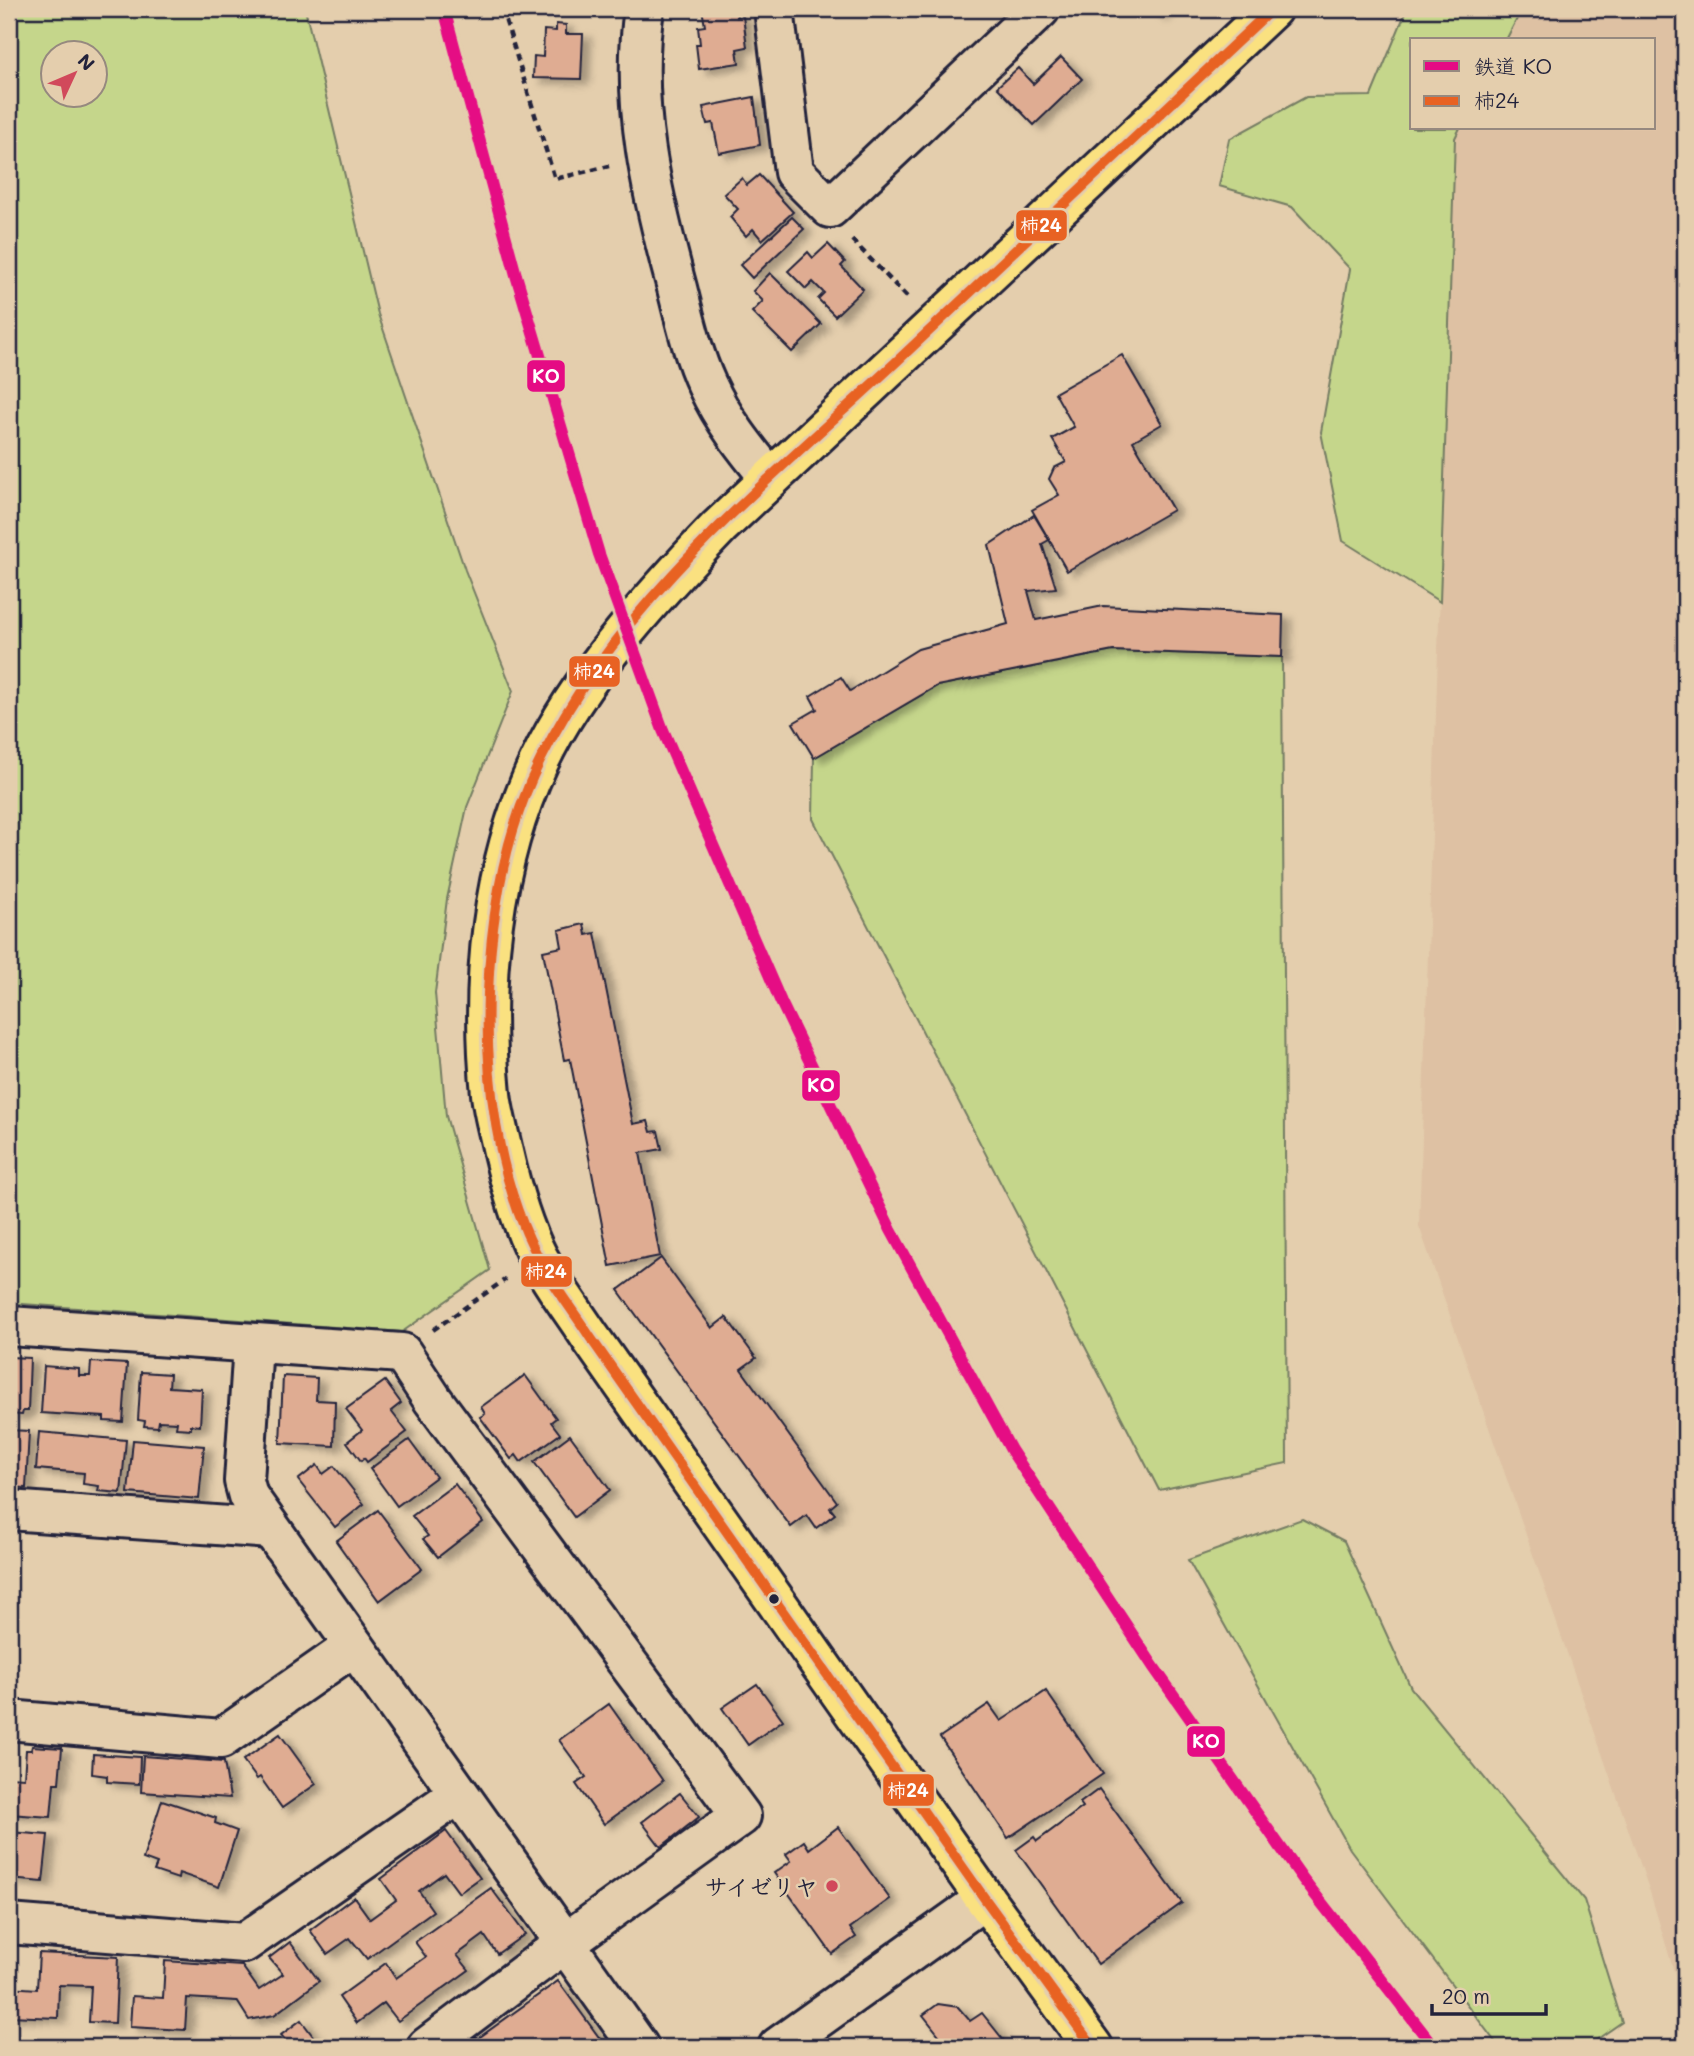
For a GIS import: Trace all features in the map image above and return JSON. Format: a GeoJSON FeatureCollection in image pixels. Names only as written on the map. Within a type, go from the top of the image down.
{"type":"FeatureCollection","features":[{"type":"Feature","properties":{"kind":"main road"},"geometry":{"type":"LineString","coordinates":[[1093,2047],[985,1899],[590,1338],[538,1256],[512,1191],[491,1097],[486,1007],[495,909],[513,826],[540,761],[575,701],[618,641],[663,585],[770,478],[1272,9]]}},
{"type":"Feature","properties":{"kind":"street"},"geometry":{"type":"LineString","coordinates":[[644,9],[639,40],[641,130],[664,240],[706,384],[738,440],[770,478]]}},
{"type":"Feature","properties":{"kind":"street"},"geometry":{"type":"LineString","coordinates":[[774,9],[794,172],[830,208],[1040,9]]}},
{"type":"Feature","properties":{"kind":"street"},"geometry":{"type":"LineString","coordinates":[[9,1326],[402,1353],[433,1400],[741,1816],[427,2047]]}},
{"type":"Feature","properties":{"kind":"street"},"geometry":{"type":"LineString","coordinates":[[253,1344],[244,1481],[248,1496],[639,2047]]}},
{"type":"Feature","properties":{"kind":"street"},"geometry":{"type":"LineString","coordinates":[[9,1510],[270,1529]]}},
{"type":"Feature","properties":{"kind":"street"},"geometry":{"type":"LineString","coordinates":[[9,1720],[221,1739],[354,1646]]}},
{"type":"Feature","properties":{"kind":"street"},"geometry":{"type":"LineString","coordinates":[[9,1924],[244,1943],[459,1794]]}},
{"type":"Feature","properties":{"kind":"street"},"geometry":{"type":"LineString","coordinates":[[778,2047],[985,1899]]}},
{"type":"Feature","properties":{"kind":"path"},"geometry":{"type":"LineString","coordinates":[[502,9],[555,179],[647,157]]}},
{"type":"Feature","properties":{"kind":"path"},"geometry":{"type":"LineString","coordinates":[[830,208],[843,230],[907,297]]}},
{"type":"Feature","properties":{"kind":"path"},"geometry":{"type":"LineString","coordinates":[[402,1353],[538,1256]]}},
{"type":"Feature","properties":{"kind":"shaded area"},"geometry":{"type":"Polygon","coordinates":[[[1522,9],[1685,9],[1685,2008],[1650,1892],[1419,1226],[1455,138],[1459,130],[1656,130],[1656,38],[1507,38],[1522,9]]]}},
{"type":"Feature","properties":{"kind":"green space"},"geometry":{"type":"Polygon","coordinates":[[[9,9],[305,9],[378,314],[465,570],[513,691],[467,807],[447,899],[435,993],[446,1116],[490,1270],[402,1332],[9,1303],[9,9]]]}},
{"type":"Feature","properties":{"kind":"green space"},"geometry":{"type":"Polygon","coordinates":[[[1407,9],[1522,9],[1507,38],[1410,38],[1410,130],[1459,130],[1455,138],[1440,602],[1343,541],[1321,432],[1350,269],[1292,207],[1219,186],[1229,139],[1306,97],[1371,96],[1407,9]]]}},
{"type":"Feature","properties":{"kind":"green space"},"geometry":{"type":"Polygon","coordinates":[[[1113,651],[1282,657],[1287,1463],[1159,1490],[813,819],[814,758],[937,686],[1113,651]]]}},
{"type":"Feature","properties":{"kind":"green space"},"geometry":{"type":"Polygon","coordinates":[[[1302,1519],[1344,1541],[1411,1688],[1584,1900],[1622,2022],[1586,2047],[1499,2047],[1350,1849],[1188,1560],[1302,1519]]]}},
{"type":"Feature","properties":{"kind":"building"},"geometry":{"type":"Polygon","coordinates":[[[702,9],[736,9],[737,17],[743,16],[747,47],[737,49],[739,63],[699,69],[696,44],[700,44],[698,27],[705,26],[702,9]]]}},
{"type":"Feature","properties":{"kind":"building"},"geometry":{"type":"Polygon","coordinates":[[[1152,9],[1166,9],[1159,16],[1152,9]]]}},
{"type":"Feature","properties":{"kind":"building"},"geometry":{"type":"Polygon","coordinates":[[[556,24],[566,25],[566,34],[583,34],[581,79],[533,78],[534,56],[543,57],[544,30],[556,31],[556,24]]]}},
{"type":"Feature","properties":{"kind":"building"},"geometry":{"type":"Polygon","coordinates":[[[1061,57],[1082,79],[1034,125],[997,87],[1018,68],[1033,84],[1061,57]]]}},
{"type":"Feature","properties":{"kind":"building"},"geometry":{"type":"Polygon","coordinates":[[[754,97],[760,145],[719,153],[713,123],[707,124],[703,107],[754,97]]]}},
{"type":"Feature","properties":{"kind":"building"},"geometry":{"type":"Polygon","coordinates":[[[759,175],[793,212],[762,240],[753,229],[746,236],[730,217],[738,209],[724,194],[742,178],[747,185],[759,175]]]}},
{"type":"Feature","properties":{"kind":"building"},"geometry":{"type":"Polygon","coordinates":[[[792,217],[804,229],[752,278],[740,265],[792,217]]]}},
{"type":"Feature","properties":{"kind":"building"},"geometry":{"type":"Polygon","coordinates":[[[828,244],[845,262],[841,266],[863,289],[835,316],[818,299],[824,293],[813,282],[806,289],[788,271],[808,252],[813,258],[828,244]]]}},
{"type":"Feature","properties":{"kind":"building"},"geometry":{"type":"Polygon","coordinates":[[[770,273],[821,324],[792,352],[752,312],[763,301],[753,291],[770,273]]]}},
{"type":"Feature","properties":{"kind":"building"},"geometry":{"type":"Polygon","coordinates":[[[1122,355],[1162,424],[1133,441],[1173,510],[1067,571],[1032,510],[1059,495],[1049,479],[1054,468],[1066,462],[1052,439],[1074,427],[1055,393],[1122,355]]]}},
{"type":"Feature","properties":{"kind":"building"},"geometry":{"type":"Polygon","coordinates":[[[1034,515],[1049,540],[1042,544],[1056,588],[1028,591],[1036,620],[1103,606],[1283,615],[1282,657],[1113,651],[937,686],[814,758],[793,723],[817,709],[810,696],[841,677],[850,691],[918,649],[1008,624],[989,545],[1034,515]]]}},
{"type":"Feature","properties":{"kind":"building"},"geometry":{"type":"Polygon","coordinates":[[[584,924],[586,935],[595,933],[633,1124],[648,1121],[651,1132],[658,1131],[662,1149],[640,1153],[660,1256],[610,1266],[570,1059],[564,1060],[543,951],[562,947],[559,930],[584,924]]]}},
{"type":"Feature","properties":{"kind":"building"},"geometry":{"type":"Polygon","coordinates":[[[661,1258],[712,1328],[726,1317],[756,1358],[741,1369],[837,1502],[830,1508],[835,1514],[816,1528],[807,1515],[791,1527],[618,1290],[661,1258]]]}},
{"type":"Feature","properties":{"kind":"building"},"geometry":{"type":"Polygon","coordinates":[[[9,1357],[30,1358],[28,1411],[23,1411],[22,1415],[9,1414],[9,1357]]]}},
{"type":"Feature","properties":{"kind":"building"},"geometry":{"type":"Polygon","coordinates":[[[91,1362],[127,1364],[123,1422],[104,1421],[104,1417],[41,1413],[44,1366],[79,1369],[79,1376],[90,1376],[91,1362]]]}},
{"type":"Feature","properties":{"kind":"building"},"geometry":{"type":"Polygon","coordinates":[[[141,1372],[170,1374],[169,1387],[202,1389],[200,1426],[191,1425],[191,1429],[176,1428],[177,1422],[159,1421],[158,1427],[144,1426],[145,1421],[138,1420],[141,1372]]]}},
{"type":"Feature","properties":{"kind":"building"},"geometry":{"type":"Polygon","coordinates":[[[525,1375],[556,1418],[551,1422],[560,1434],[521,1462],[516,1455],[511,1459],[480,1417],[485,1414],[481,1407],[525,1375]]]}},
{"type":"Feature","properties":{"kind":"building"},"geometry":{"type":"Polygon","coordinates":[[[283,1376],[317,1378],[316,1400],[335,1401],[334,1446],[280,1443],[283,1376]]]}},
{"type":"Feature","properties":{"kind":"building"},"geometry":{"type":"Polygon","coordinates":[[[385,1381],[401,1403],[391,1411],[407,1432],[367,1462],[364,1458],[361,1461],[347,1442],[362,1430],[346,1409],[385,1381]]]}},
{"type":"Feature","properties":{"kind":"building"},"geometry":{"type":"Polygon","coordinates":[[[9,1430],[29,1431],[26,1488],[9,1487],[9,1430]]]}},
{"type":"Feature","properties":{"kind":"building"},"geometry":{"type":"Polygon","coordinates":[[[39,1432],[126,1440],[121,1493],[98,1491],[99,1486],[83,1484],[84,1473],[36,1469],[39,1432]]]}},
{"type":"Feature","properties":{"kind":"building"},"geometry":{"type":"Polygon","coordinates":[[[570,1435],[610,1490],[574,1517],[534,1462],[570,1435]]]}},
{"type":"Feature","properties":{"kind":"building"},"geometry":{"type":"Polygon","coordinates":[[[133,1440],[204,1446],[199,1499],[128,1493],[133,1440]]]}},
{"type":"Feature","properties":{"kind":"building"},"geometry":{"type":"Polygon","coordinates":[[[409,1440],[436,1477],[397,1506],[370,1469],[409,1440]]]}},
{"type":"Feature","properties":{"kind":"building"},"geometry":{"type":"Polygon","coordinates":[[[317,1465],[323,1474],[334,1466],[364,1504],[335,1527],[298,1480],[317,1465]]]}},
{"type":"Feature","properties":{"kind":"building"},"geometry":{"type":"Polygon","coordinates":[[[455,1484],[483,1522],[438,1557],[423,1539],[428,1536],[412,1516],[455,1484]]]}},
{"type":"Feature","properties":{"kind":"building"},"geometry":{"type":"Polygon","coordinates":[[[378,1510],[422,1569],[379,1601],[336,1541],[378,1510]]]}},
{"type":"Feature","properties":{"kind":"building"},"geometry":{"type":"Polygon","coordinates":[[[757,1684],[783,1720],[748,1745],[722,1708],[757,1684]]]}},
{"type":"Feature","properties":{"kind":"building"},"geometry":{"type":"Polygon","coordinates":[[[1046,1691],[1103,1774],[1008,1838],[940,1737],[989,1704],[1001,1721],[1046,1691]]]}},
{"type":"Feature","properties":{"kind":"building"},"geometry":{"type":"Polygon","coordinates":[[[609,1704],[663,1781],[604,1824],[576,1784],[586,1777],[559,1740],[609,1704]]]}},
{"type":"Feature","properties":{"kind":"building"},"geometry":{"type":"Polygon","coordinates":[[[280,1734],[316,1784],[282,1808],[260,1777],[257,1779],[243,1760],[280,1734]]]}},
{"type":"Feature","properties":{"kind":"building"},"geometry":{"type":"Polygon","coordinates":[[[32,1746],[62,1748],[59,1783],[54,1783],[51,1817],[9,1814],[9,1777],[24,1778],[26,1750],[31,1750],[32,1746]]]}},
{"type":"Feature","properties":{"kind":"building"},"geometry":{"type":"Polygon","coordinates":[[[93,1754],[140,1757],[139,1784],[107,1782],[107,1776],[92,1774],[93,1754]]]}},
{"type":"Feature","properties":{"kind":"building"},"geometry":{"type":"Polygon","coordinates":[[[143,1756],[224,1762],[230,1798],[141,1792],[143,1756]]]}},
{"type":"Feature","properties":{"kind":"building"},"geometry":{"type":"Polygon","coordinates":[[[1099,1789],[1182,1903],[1098,1964],[1016,1850],[1034,1837],[1037,1841],[1083,1807],[1080,1803],[1099,1789]]]}},
{"type":"Feature","properties":{"kind":"building"},"geometry":{"type":"Polygon","coordinates":[[[680,1793],[699,1817],[661,1847],[642,1822],[680,1793]]]}},
{"type":"Feature","properties":{"kind":"building"},"geometry":{"type":"Polygon","coordinates":[[[162,1800],[216,1818],[215,1823],[237,1831],[219,1887],[179,1873],[178,1879],[154,1871],[157,1864],[143,1859],[162,1800]]]}},
{"type":"Feature","properties":{"kind":"building","name":"サイゼリヤ"},"geometry":{"type":"Polygon","coordinates":[[[838,1827],[890,1899],[850,1928],[856,1937],[832,1954],[774,1873],[791,1861],[786,1854],[804,1841],[809,1849],[838,1827]]]}},
{"type":"Feature","properties":{"kind":"building"},"geometry":{"type":"Polygon","coordinates":[[[446,1831],[480,1878],[459,1893],[444,1873],[419,1891],[433,1911],[367,1959],[350,1938],[327,1954],[310,1930],[354,1897],[370,1919],[396,1900],[381,1879],[446,1831]]]}},
{"type":"Feature","properties":{"kind":"building"},"geometry":{"type":"Polygon","coordinates":[[[9,1832],[48,1835],[43,1882],[9,1879],[9,1832]]]}},
{"type":"Feature","properties":{"kind":"building"},"geometry":{"type":"Polygon","coordinates":[[[491,1888],[525,1934],[497,1954],[484,1935],[457,1955],[469,1970],[398,2021],[384,2003],[357,2023],[339,1997],[386,1963],[396,1978],[426,1957],[415,1942],[491,1888]]]}},
{"type":"Feature","properties":{"kind":"building"},"geometry":{"type":"Polygon","coordinates":[[[290,1942],[319,1981],[274,2015],[249,2020],[237,2001],[187,1998],[185,2030],[130,2027],[132,1996],[163,1998],[165,1961],[242,1966],[259,1990],[283,1974],[269,1958],[290,1942]]]}},
{"type":"Feature","properties":{"kind":"building"},"geometry":{"type":"Polygon","coordinates":[[[39,1953],[118,1957],[115,2023],[89,2022],[91,1986],[59,1985],[58,2018],[9,2016],[9,1987],[37,1989],[39,1953]]]}},
{"type":"Feature","properties":{"kind":"building"},"geometry":{"type":"Polygon","coordinates":[[[558,1981],[606,2047],[456,2047],[474,2035],[477,2039],[558,1981]]]}},
{"type":"Feature","properties":{"kind":"building"},"geometry":{"type":"Polygon","coordinates":[[[938,2004],[958,2007],[970,2021],[982,2013],[1009,2047],[930,2047],[942,2039],[923,2015],[938,2004]]]}},
{"type":"Feature","properties":{"kind":"building"},"geometry":{"type":"Polygon","coordinates":[[[301,2020],[321,2047],[291,2047],[281,2035],[301,2020]]]}},
{"type":"Feature","properties":{"kind":"building"},"geometry":{"type":"Polygon","coordinates":[[[37,2040],[123,2046],[123,2047],[36,2047],[37,2040]]]}},
{"type":"Feature","properties":{"kind":"rail line","name":"KO"},"geometry":{"type":"LineString","coordinates":[[444,9],[516,275],[599,554],[663,730],[781,1002],[891,1230],[1011,1450],[1153,1666],[1303,1879],[1434,2047]]}},
{"type":"Feature","properties":{"kind":"transit line","name":"柿24"},"geometry":{"type":"LineString","coordinates":[[1093,2047],[985,1899],[590,1337],[536,1253],[512,1192],[496,1126],[488,1025],[492,933],[509,844],[541,759],[573,702],[611,648],[653,596],[748,498],[1272,9]]}},
{"type":"Feature","properties":{"kind":"place","name":"サイゼリヤ"},"geometry":{"type":"Point","coordinates":[832,1886]}}]}
